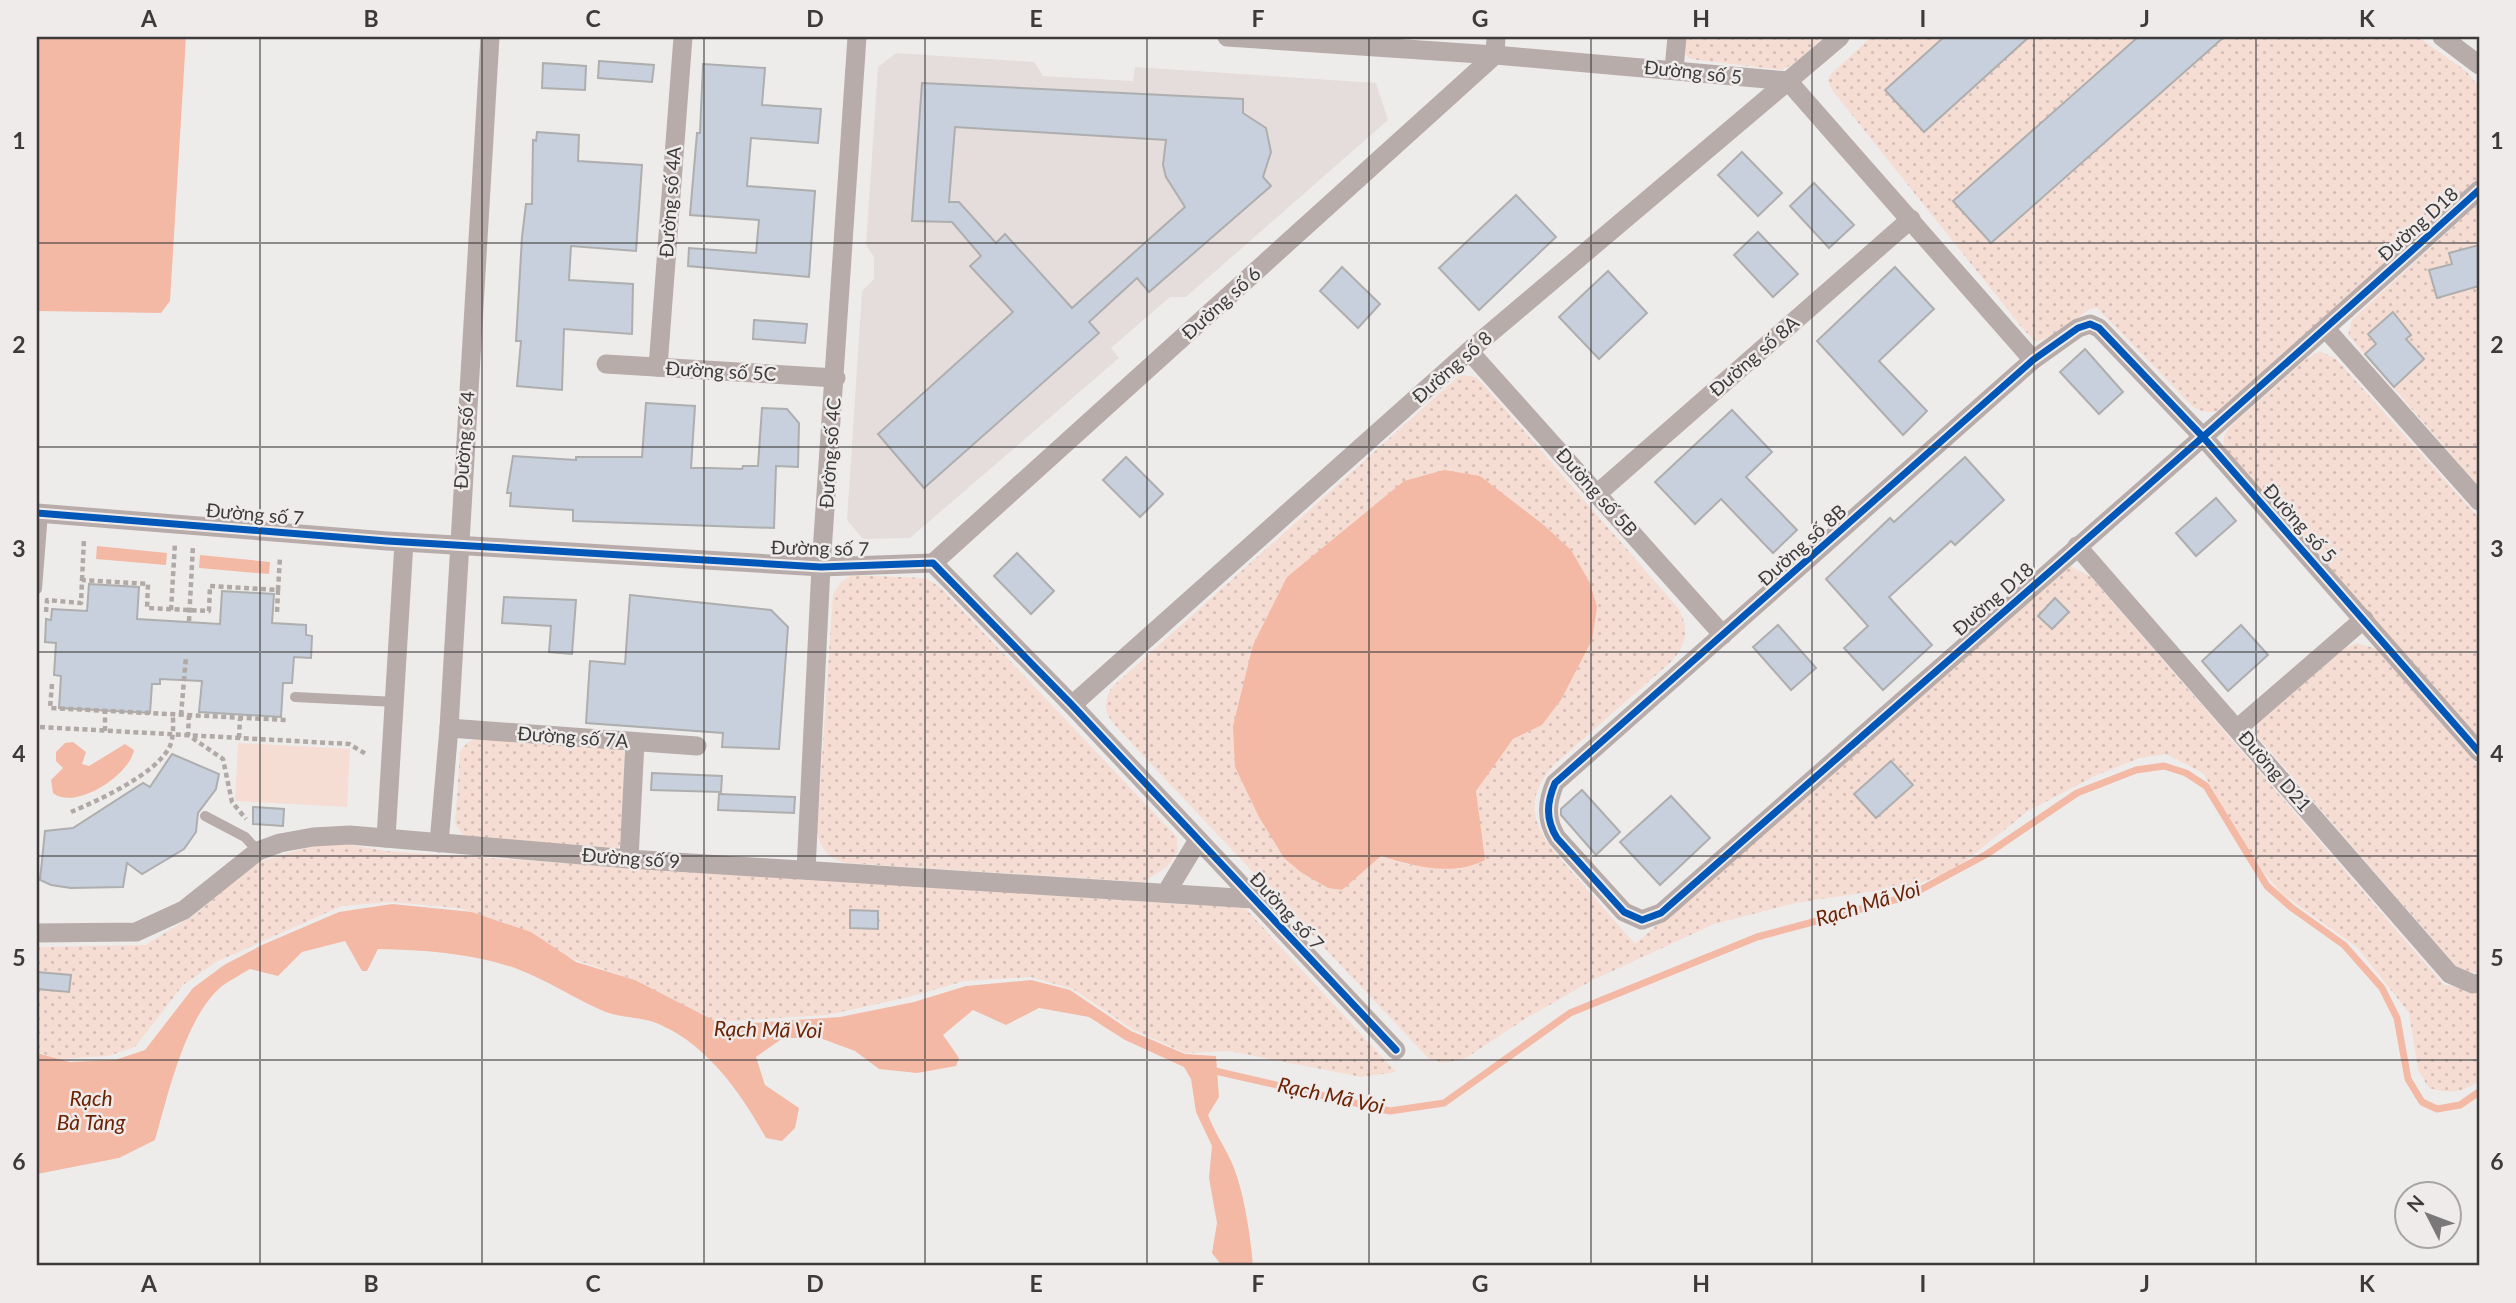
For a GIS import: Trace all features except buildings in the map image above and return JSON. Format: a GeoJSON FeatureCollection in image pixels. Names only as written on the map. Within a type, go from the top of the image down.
{"type":"FeatureCollection","features":[{"type":"Feature","properties":{"kind":"street","name":"Đường số 4"},"geometry":{"type":"LineString","coordinates":[[439,843],[449,728],[457,544],[490,37]]}},
{"type":"Feature","properties":{"kind":"street","name":"Đường số 4A"},"geometry":{"type":"LineString","coordinates":[[658,367],[682,37]]}},
{"type":"Feature","properties":{"kind":"street","name":"Đường số 4C"},"geometry":{"type":"LineString","coordinates":[[806,870],[821,567],[836,378],[857,37]]}},
{"type":"Feature","properties":{"kind":"street","name":"Đường số 5"},"geometry":{"type":"LineString","coordinates":[[1227,37],[1495,46],[1788,81]]}},
{"type":"Feature","properties":{"kind":"street"},"geometry":{"type":"LineString","coordinates":[[1674,69],[1677,37]]}},
{"type":"Feature","properties":{"kind":"street","name":"Đường số 8"},"geometry":{"type":"LineString","coordinates":[[1072,705],[1469,351],[1840,37]]}},
{"type":"Feature","properties":{"kind":"street"},"geometry":{"type":"LineString","coordinates":[[2442,37],[2479,65]]}},
{"type":"Feature","properties":{"kind":"street","name":"Đường số 6"},"geometry":{"type":"LineString","coordinates":[[933,563],[1495,46]]}},
{"type":"Feature","properties":{"kind":"street"},"geometry":{"type":"LineString","coordinates":[[1788,81],[2033,360]]}},
{"type":"Feature","properties":{"kind":"street","name":"Đường D18"},"geometry":{"type":"LineString","coordinates":[[1547,803],[1551,828],[1557,838],[1624,912],[1642,920],[1650,919],[1671,904],[2326,329],[2479,190]]}},
{"type":"Feature","properties":{"kind":"street","name":"Đường số 8A"},"geometry":{"type":"LineString","coordinates":[[1598,493],[1911,219]]}},
{"type":"Feature","properties":{"kind":"street","name":"Đường số 5"},"geometry":{"type":"LineString","coordinates":[[2090,324],[2099,328],[2203,437],[2479,752]]}},
{"type":"Feature","properties":{"kind":"street","name":"Đường số 8B"},"geometry":{"type":"LineString","coordinates":[[1547,803],[1555,783],[2033,360],[2078,328],[2090,324]]}},
{"type":"Feature","properties":{"kind":"street"},"geometry":{"type":"LineString","coordinates":[[2326,329],[2479,501]]}},
{"type":"Feature","properties":{"kind":"street","name":"Đường số 5B"},"geometry":{"type":"LineString","coordinates":[[1469,351],[1723,635]]}},
{"type":"Feature","properties":{"kind":"street","name":"Đường số 5C"},"geometry":{"type":"LineString","coordinates":[[606,364],[836,378]]}},
{"type":"Feature","properties":{"kind":"street","name":"Đường số 7"},"geometry":{"type":"LineString","coordinates":[[40,513],[404,541],[821,567],[933,563],[1072,705],[1396,1050]]}},
{"type":"Feature","properties":{"kind":"street"},"geometry":{"type":"LineString","coordinates":[[386,838],[404,541]]}},
{"type":"Feature","properties":{"kind":"street","name":"Đường D21"},"geometry":{"type":"LineString","coordinates":[[2077,547],[2238,728],[2450,974],[2473,984],[2479,983]]}},
{"type":"Feature","properties":{"kind":"street"},"geometry":{"type":"LineString","coordinates":[[2238,728],[2364,619]]}},
{"type":"Feature","properties":{"kind":"street","name":"Đường số 7A"},"geometry":{"type":"LineString","coordinates":[[449,728],[697,746]]}},
{"type":"Feature","properties":{"kind":"street"},"geometry":{"type":"LineString","coordinates":[[629,859],[635,742]]}},
{"type":"Feature","properties":{"kind":"street","name":"Đường số 9"},"geometry":{"type":"LineString","coordinates":[[37,933],[136,932],[184,911],[263,849],[313,837],[386,838],[629,859],[1253,898]]}},
{"type":"Feature","properties":{"kind":"street"},"geometry":{"type":"LineString","coordinates":[[1166,893],[1198,840]]}},
{"type":"Feature","properties":{"kind":"lane"},"geometry":{"type":"LineString","coordinates":[[37,589],[40,513]]}},
{"type":"Feature","properties":{"kind":"lane"},"geometry":{"type":"LineString","coordinates":[[295,697],[396,702]]}},
{"type":"Feature","properties":{"kind":"lane"},"geometry":{"type":"LineString","coordinates":[[205,816],[263,849]]}},
{"type":"Feature","properties":{"kind":"path"},"geometry":{"type":"LineString","coordinates":[[171,610],[186,525]]}},
{"type":"Feature","properties":{"kind":"path"},"geometry":{"type":"LineString","coordinates":[[186,525],[188,621]]}},
{"type":"Feature","properties":{"kind":"path"},"geometry":{"type":"LineString","coordinates":[[46,612],[47,600],[81,603],[84,539]]}},
{"type":"Feature","properties":{"kind":"path"},"geometry":{"type":"LineString","coordinates":[[277,613],[280,556]]}},
{"type":"Feature","properties":{"kind":"path"},"geometry":{"type":"LineString","coordinates":[[82,580],[148,584],[147,608],[171,610],[209,611],[210,586],[278,590]]}},
{"type":"Feature","properties":{"kind":"path"},"geometry":{"type":"LineString","coordinates":[[181,715],[186,657]]}},
{"type":"Feature","properties":{"kind":"path"},"geometry":{"type":"LineString","coordinates":[[52,684],[50,708],[286,720]]}},
{"type":"Feature","properties":{"kind":"path"},"geometry":{"type":"LineString","coordinates":[[105,711],[105,731]]}},
{"type":"Feature","properties":{"kind":"path"},"geometry":{"type":"LineString","coordinates":[[71,812],[99,800],[151,766],[169,748],[173,734],[173,715]]}},
{"type":"Feature","properties":{"kind":"path"},"geometry":{"type":"LineString","coordinates":[[188,735],[189,715]]}},
{"type":"Feature","properties":{"kind":"path"},"geometry":{"type":"LineString","coordinates":[[239,738],[240,718]]}},
{"type":"Feature","properties":{"kind":"path"},"geometry":{"type":"LineString","coordinates":[[40,727],[349,744],[366,754]]}},
{"type":"Feature","properties":{"kind":"path"},"geometry":{"type":"LineString","coordinates":[[188,735],[223,759],[232,802],[263,849]]}},
{"type":"Feature","properties":{"kind":"shaded area"},"geometry":{"type":"Polygon","coordinates":[[[1683,37],[1824,37],[1796,62],[1782,70],[1690,59],[1685,54],[1683,37]]]}},
{"type":"Feature","properties":{"kind":"shaded area"},"geometry":{"type":"Polygon","coordinates":[[[1871,37],[2418,37],[2466,71],[2479,87],[2479,180],[2223,408],[2215,412],[2204,411],[2193,407],[2097,308],[2090,309],[2052,336],[2036,342],[2023,329],[1832,90],[1828,80],[1830,75],[1871,37]]]}},
{"type":"Feature","properties":{"kind":"shaded area"},"geometry":{"type":"Polygon","coordinates":[[[896,53],[1034,62],[1043,76],[1133,81],[1135,67],[1376,83],[1388,120],[1186,297],[1170,297],[1111,348],[1119,358],[910,538],[863,539],[847,520],[862,291],[874,279],[874,257],[866,245],[878,67],[896,53]]]}},
{"type":"Feature","properties":{"kind":"shaded area"},"geometry":{"type":"Polygon","coordinates":[[[2479,203],[2479,487],[2348,335],[2352,320],[2479,203]]]}},
{"type":"Feature","properties":{"kind":"shaded area"},"geometry":{"type":"Polygon","coordinates":[[[2320,351],[2336,359],[2479,518],[2479,739],[2226,451],[2224,437],[2232,425],[2305,360],[2320,351]]]}},
{"type":"Feature","properties":{"kind":"shaded area"},"geometry":{"type":"Polygon","coordinates":[[[1460,375],[1476,377],[1679,609],[1684,623],[1684,641],[1673,660],[1555,764],[1542,781],[1536,796],[1535,811],[1545,838],[1635,944],[2058,572],[2070,566],[2090,576],[2444,985],[2479,990],[2479,1081],[2455,1091],[2429,1088],[2418,1070],[2409,1013],[2357,947],[2282,894],[2257,865],[2203,773],[2166,754],[2140,758],[2097,775],[2028,811],[1953,871],[1914,885],[1796,903],[1714,924],[1591,981],[1525,1019],[1466,1058],[1445,1063],[1429,1059],[1118,729],[1106,710],[1106,700],[1111,688],[1460,375]],[[1480,477],[1302,873],[1328,888],[1342,890],[1381,856],[1410,865],[1479,814],[1476,791],[1488,770],[1513,739],[1542,725],[1561,700],[1592,640],[1571,550],[1545,526],[1480,477]]]}},
{"type":"Feature","properties":{"kind":"shaded area"},"geometry":{"type":"Polygon","coordinates":[[[852,575],[925,578],[940,587],[1177,837],[1178,851],[1168,866],[1144,882],[846,863],[827,852],[817,833],[833,594],[841,582],[852,575]]]}},
{"type":"Feature","properties":{"kind":"shaded area"},"geometry":{"type":"Polygon","coordinates":[[[2357,643],[2377,649],[2479,767],[2479,973],[2465,972],[2456,966],[2257,736],[2257,724],[2345,648],[2357,643]]]}},
{"type":"Feature","properties":{"kind":"shaded area"},"geometry":{"type":"Polygon","coordinates":[[[482,736],[617,747],[624,752],[628,761],[624,833],[619,847],[610,851],[467,840],[455,824],[460,751],[468,742],[482,736]]]}},
{"type":"Feature","properties":{"kind":"shaded area"},"geometry":{"type":"Polygon","coordinates":[[[238,743],[350,749],[347,807],[235,801],[238,743]]]}},
{"type":"Feature","properties":{"kind":"shaded area"},"geometry":{"type":"Polygon","coordinates":[[[345,844],[387,851],[1245,908],[1396,1072],[1361,1077],[1229,1051],[1185,1053],[1132,1029],[1073,989],[1031,977],[964,981],[909,997],[827,1015],[716,1022],[635,980],[570,958],[506,923],[459,908],[391,902],[342,906],[216,962],[183,985],[135,1047],[108,1056],[60,1059],[37,1052],[37,947],[145,945],[193,916],[256,863],[315,845],[345,844]]]}},
{"type":"Feature","properties":{"kind":"water"},"geometry":{"type":"Polygon","coordinates":[[[37,37],[186,37],[170,301],[161,313],[37,311],[37,37]]]}},
{"type":"Feature","properties":{"kind":"water"},"geometry":{"type":"Polygon","coordinates":[[[1444,470],[1480,476],[1545,526],[1571,550],[1590,583],[1597,607],[1592,640],[1561,700],[1542,725],[1513,739],[1476,791],[1485,860],[1460,868],[1446,869],[1420,866],[1381,856],[1342,890],[1328,888],[1302,873],[1284,858],[1259,817],[1235,767],[1233,726],[1253,645],[1287,577],[1404,481],[1444,470]]]}},
{"type":"Feature","properties":{"kind":"water"},"geometry":{"type":"Polygon","coordinates":[[[97,546],[167,553],[166,565],[96,559],[97,546]]]}},
{"type":"Feature","properties":{"kind":"water"},"geometry":{"type":"Polygon","coordinates":[[[200,555],[270,562],[269,574],[199,568],[200,555]]]}},
{"type":"Feature","properties":{"kind":"water"},"geometry":{"type":"Polygon","coordinates":[[[73,742],[86,752],[82,764],[89,766],[125,744],[134,750],[123,770],[100,788],[87,794],[63,797],[53,793],[51,780],[63,768],[56,761],[56,752],[65,743],[73,742]]]}},
{"type":"Feature","properties":{"kind":"water","name":"Rạch Bà Tàng"},"geometry":{"type":"Polygon","coordinates":[[[392,904],[472,912],[531,932],[576,962],[635,980],[723,1025],[840,1017],[914,1002],[966,986],[1031,980],[1070,990],[1131,1031],[1185,1054],[1216,1056],[1219,1097],[1208,1115],[1239,1182],[1253,1266],[1222,1266],[1212,1253],[1217,1223],[1209,1178],[1212,1146],[1196,1112],[1191,1079],[1184,1067],[1125,1040],[1089,1017],[1039,1008],[1006,1025],[973,1010],[943,1035],[959,1058],[956,1066],[917,1073],[879,1069],[855,1051],[820,1038],[783,1038],[756,1057],[765,1085],[799,1108],[795,1128],[782,1141],[766,1138],[723,1074],[696,1047],[663,1026],[608,1013],[515,968],[464,956],[430,951],[378,949],[367,971],[362,971],[345,941],[302,952],[278,976],[250,969],[222,986],[209,1000],[188,1036],[155,1140],[119,1158],[37,1174],[37,1053],[70,1062],[115,1060],[145,1050],[193,988],[224,965],[262,945],[339,912],[392,904]]]}},
{"type":"Feature","properties":{"kind":"waterway","name":"Rạch Mã Voi"},"geometry":{"type":"LineString","coordinates":[[1211,1070],[1390,1111],[1444,1103],[1570,1013],[1757,937],[1909,896],[1987,854],[2077,793],[2136,770],[2164,766],[2186,773],[2206,786],[2267,886],[2292,908],[2344,945],[2382,988],[2397,1018],[2408,1079],[2422,1102],[2437,1109],[2460,1105],[2479,1092]]}},
{"type":"Feature","properties":{"kind":"cycle path"},"geometry":{"type":"LineString","coordinates":[[2479,190],[2276,372],[2174,462],[1661,913],[1642,920],[1624,912],[1557,838],[1550,824],[1548,810],[1555,783],[2033,360],[2078,328],[2090,324],[2099,328],[2203,437],[2479,752]]}},
{"type":"Feature","properties":{"kind":"cycle path"},"geometry":{"type":"LineString","coordinates":[[37,513],[387,541],[821,567],[933,563],[1072,705],[1396,1050]]}}]}
